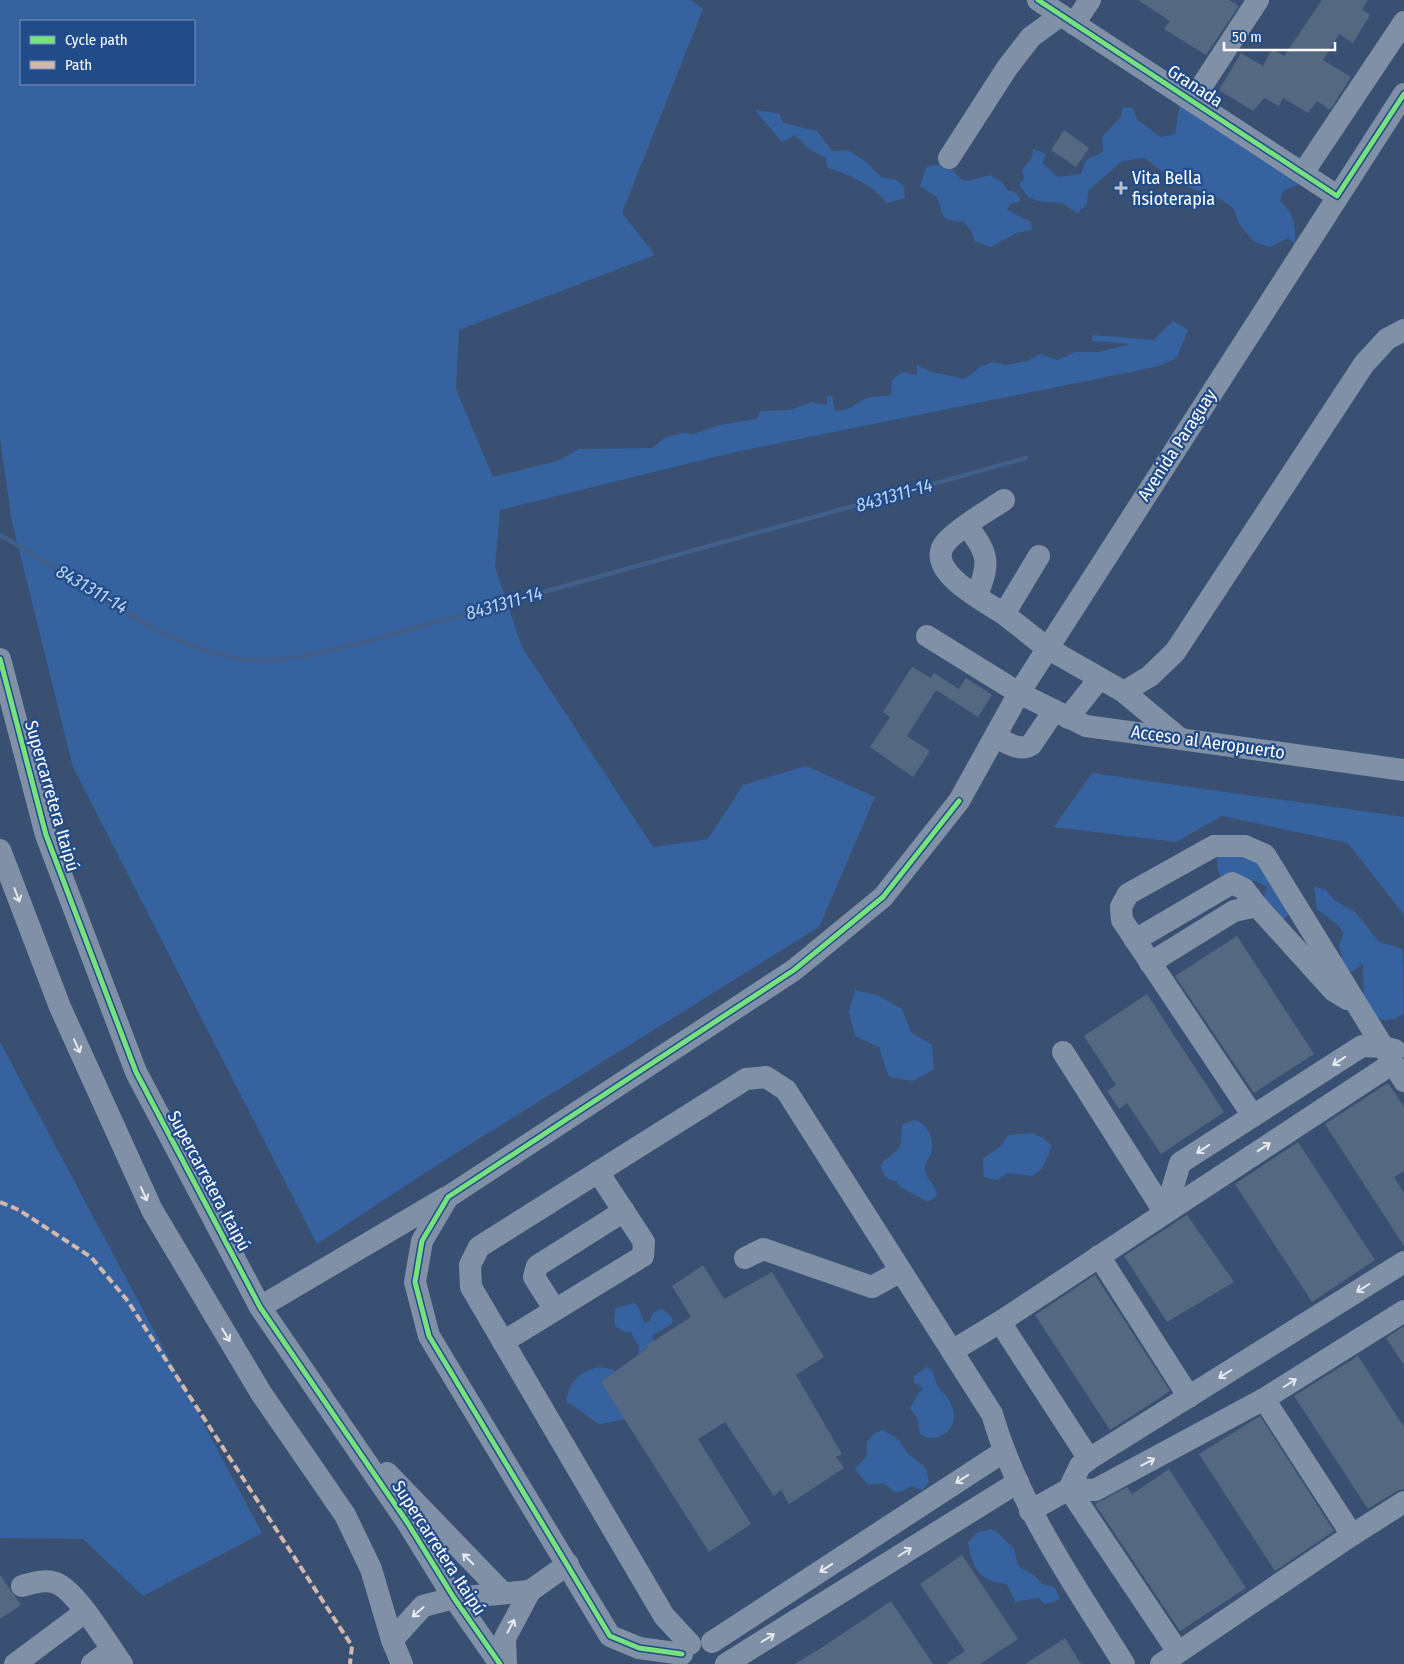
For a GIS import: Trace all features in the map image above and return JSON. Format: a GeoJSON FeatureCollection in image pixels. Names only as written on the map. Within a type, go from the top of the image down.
{"type":"FeatureCollection","features":[{"type":"Feature","properties":{"kind":"street","name":"Granada"},"geometry":{"type":"LineString","coordinates":[[1038,0],[1337,196]]}},
{"type":"Feature","properties":{"kind":"street"},"geometry":{"type":"LineString","coordinates":[[949,158],[1031,37],[1068,19],[1090,0]]}},
{"type":"Feature","properties":{"kind":"street"},"geometry":{"type":"LineString","coordinates":[[1192,101],[1258,0]]}},
{"type":"Feature","properties":{"kind":"street"},"geometry":{"type":"LineString","coordinates":[[1303,173],[1404,22]]}},
{"type":"Feature","properties":{"kind":"street","name":"Avenida Paraguay"},"geometry":{"type":"LineString","coordinates":[[260,1307],[448,1197],[794,970],[883,896],[959,801],[1019,693],[1404,94]]}},
{"type":"Feature","properties":{"kind":"street"},"geometry":{"type":"LineString","coordinates":[[1124,692],[1150,676],[1175,652],[1364,364],[1388,338],[1404,330]]}},
{"type":"Feature","properties":{"kind":"street"},"geometry":{"type":"LineString","coordinates":[[1004,500],[945,542],[941,556],[945,570],[953,580],[1004,614],[1048,648],[1124,692],[1178,738]]}},
{"type":"Feature","properties":{"kind":"street"},"geometry":{"type":"LineString","coordinates":[[967,526],[980,544],[987,564],[977,595]]}},
{"type":"Feature","properties":{"kind":"street"},"geometry":{"type":"LineString","coordinates":[[1004,614],[1039,556]]}},
{"type":"Feature","properties":{"kind":"street","name":"Acceso al Aeropuerto"},"geometry":{"type":"LineString","coordinates":[[927,636],[1019,693],[1086,726],[1404,770]]}},
{"type":"Feature","properties":{"kind":"street","name":"Supercarretera Itaipú"},"geometry":{"type":"LineString","coordinates":[[0,659],[46,835],[136,1072],[260,1307],[407,1522],[454,1598],[500,1664]]}},
{"type":"Feature","properties":{"kind":"street"},"geometry":{"type":"LineString","coordinates":[[994,737],[1018,748],[1026,748],[1099,678]]}},
{"type":"Feature","properties":{"kind":"street"},"geometry":{"type":"LineString","coordinates":[[1253,1116],[1122,920],[1121,907],[1128,894],[1214,846],[1245,846],[1264,855],[1302,912],[1357,1005],[1396,1061]]}},
{"type":"Feature","properties":{"kind":"street"},"geometry":{"type":"LineString","coordinates":[[0,850],[60,1007],[152,1210],[261,1393],[345,1515],[371,1569],[392,1640],[402,1664]]}},
{"type":"Feature","properties":{"kind":"street"},"geometry":{"type":"LineString","coordinates":[[1135,940],[1232,884],[1244,889],[1274,926],[1334,991],[1357,1005]]}},
{"type":"Feature","properties":{"kind":"street"},"geometry":{"type":"LineString","coordinates":[[1150,963],[1234,911],[1257,906]]}},
{"type":"Feature","properties":{"kind":"street"},"geometry":{"type":"LineString","coordinates":[[1274,926],[1302,912]]}},
{"type":"Feature","properties":{"kind":"street"},"geometry":{"type":"LineString","coordinates":[[1165,1213],[1180,1163],[1362,1046],[1396,1061]]}},
{"type":"Feature","properties":{"kind":"street"},"geometry":{"type":"LineString","coordinates":[[1063,1052],[1165,1213]]}},
{"type":"Feature","properties":{"kind":"street"},"geometry":{"type":"LineString","coordinates":[[952,1351],[1000,1322],[1396,1061]]}},
{"type":"Feature","properties":{"kind":"street"},"geometry":{"type":"LineString","coordinates":[[691,1651],[664,1616],[471,1287],[470,1265],[478,1247],[746,1079],[766,1077],[786,1090],[992,1414],[1003,1452],[1030,1511],[1124,1664]]}},
{"type":"Feature","properties":{"kind":"street"},"geometry":{"type":"LineString","coordinates":[[503,1342],[643,1256],[644,1242],[598,1172]]}},
{"type":"Feature","properties":{"kind":"street"},"geometry":{"type":"LineString","coordinates":[[448,1197],[422,1241],[415,1282],[429,1336],[610,1636],[639,1648],[723,1653],[726,1664],[1018,1482]]}},
{"type":"Feature","properties":{"kind":"street"},"geometry":{"type":"LineString","coordinates":[[555,1310],[534,1277],[537,1266],[624,1211]]}},
{"type":"Feature","properties":{"kind":"street"},"geometry":{"type":"LineString","coordinates":[[745,1258],[763,1249],[872,1287],[901,1271]]}},
{"type":"Feature","properties":{"kind":"street"},"geometry":{"type":"LineString","coordinates":[[1099,1256],[1189,1397]]}},
{"type":"Feature","properties":{"kind":"street"},"geometry":{"type":"LineString","coordinates":[[1069,1489],[1080,1466],[1404,1262]]}},
{"type":"Feature","properties":{"kind":"street"},"geometry":{"type":"LineString","coordinates":[[1030,1511],[1069,1489],[1095,1490],[1264,1399],[1404,1311]]}},
{"type":"Feature","properties":{"kind":"street"},"geometry":{"type":"LineString","coordinates":[[1000,1322],[1089,1460]]}},
{"type":"Feature","properties":{"kind":"street"},"geometry":{"type":"LineString","coordinates":[[316,1390],[378,1464],[502,1593]]}},
{"type":"Feature","properties":{"kind":"street"},"geometry":{"type":"LineString","coordinates":[[1264,1399],[1352,1535]]}},
{"type":"Feature","properties":{"kind":"street"},"geometry":{"type":"LineString","coordinates":[[691,1651],[1003,1452]]}},
{"type":"Feature","properties":{"kind":"street"},"geometry":{"type":"LineString","coordinates":[[1069,1489],[1170,1658],[1404,1502]]}},
{"type":"Feature","properties":{"kind":"street"},"geometry":{"type":"LineString","coordinates":[[506,1664],[505,1638],[530,1591],[568,1564]]}},
{"type":"Feature","properties":{"kind":"street"},"geometry":{"type":"LineString","coordinates":[[22,1586],[40,1581],[57,1583],[74,1597],[117,1657],[92,1664]]}},
{"type":"Feature","properties":{"kind":"street"},"geometry":{"type":"LineString","coordinates":[[392,1640],[423,1606],[454,1598],[530,1591]]}},
{"type":"Feature","properties":{"kind":"street"},"geometry":{"type":"LineString","coordinates":[[15,1664],[85,1612]]}},
{"type":"Feature","properties":{"kind":"shaded area"},"geometry":{"type":"Polygon","coordinates":[[[0,0],[691,0],[703,9],[622,213],[655,255],[459,330],[456,389],[493,477],[557,461],[579,449],[652,448],[666,437],[683,433],[693,434],[720,425],[757,419],[760,411],[790,410],[812,402],[827,405],[827,396],[832,396],[835,411],[845,410],[867,398],[891,395],[892,380],[902,372],[917,375],[917,365],[932,372],[965,379],[980,367],[993,362],[1005,365],[1028,361],[1040,354],[1057,360],[1076,352],[1098,352],[1130,344],[1092,341],[1092,335],[1154,340],[1173,321],[1188,330],[1176,359],[1155,367],[735,452],[500,510],[495,567],[522,647],[653,847],[708,839],[743,785],[806,766],[875,797],[819,927],[437,1165],[317,1244],[73,767],[12,522],[0,438],[0,0]]]}},
{"type":"Feature","properties":{"kind":"shaded area"},"geometry":{"type":"Polygon","coordinates":[[[1180,103],[1304,182],[1283,191],[1280,201],[1291,215],[1295,232],[1295,244],[1288,238],[1270,247],[1255,242],[1238,222],[1234,209],[1222,200],[1174,181],[1145,158],[1122,161],[1088,191],[1087,204],[1077,213],[1063,203],[1037,201],[1028,197],[1019,184],[1024,179],[1022,170],[1032,158],[1033,149],[1046,154],[1042,163],[1058,177],[1081,174],[1086,160],[1103,152],[1102,137],[1121,117],[1123,107],[1133,108],[1137,120],[1161,137],[1175,134],[1180,103]]]}},
{"type":"Feature","properties":{"kind":"shaded area"},"geometry":{"type":"Polygon","coordinates":[[[755,110],[780,114],[783,123],[817,131],[832,151],[848,150],[865,161],[881,177],[896,180],[904,187],[905,198],[887,203],[875,191],[860,181],[828,168],[826,158],[809,149],[795,135],[782,142],[755,110]]]}},
{"type":"Feature","properties":{"kind":"shaded area"},"geometry":{"type":"Polygon","coordinates":[[[946,163],[962,180],[969,181],[990,175],[1002,182],[1008,191],[1014,191],[1020,198],[1019,202],[1011,203],[1007,210],[1031,222],[1032,230],[1016,233],[991,247],[975,241],[971,231],[964,222],[950,220],[944,216],[937,197],[920,186],[926,167],[946,163]]]}},
{"type":"Feature","properties":{"kind":"shaded area"},"geometry":{"type":"Polygon","coordinates":[[[1092,773],[1404,817],[1404,915],[1348,843],[1222,816],[1176,842],[1054,827],[1092,773]]]}},
{"type":"Feature","properties":{"kind":"shaded area"},"geometry":{"type":"Polygon","coordinates":[[[1253,852],[1294,909],[1285,918],[1274,921],[1263,898],[1267,887],[1256,881],[1223,882],[1218,870],[1217,858],[1229,854],[1253,852]]]}},
{"type":"Feature","properties":{"kind":"shaded area"},"geometry":{"type":"Polygon","coordinates":[[[1314,886],[1326,890],[1334,900],[1356,913],[1379,942],[1403,949],[1404,1013],[1395,1019],[1383,1020],[1372,1015],[1364,1005],[1363,964],[1353,971],[1341,974],[1335,964],[1342,956],[1339,945],[1344,933],[1337,924],[1317,909],[1314,886]]]}},
{"type":"Feature","properties":{"kind":"shaded area"},"geometry":{"type":"Polygon","coordinates":[[[855,990],[879,996],[902,1009],[911,1032],[932,1045],[934,1069],[913,1081],[889,1077],[879,1047],[855,1036],[849,1012],[855,990]]]}},
{"type":"Feature","properties":{"kind":"shaded area"},"geometry":{"type":"Polygon","coordinates":[[[0,1042],[262,1533],[143,1596],[83,1539],[0,1538],[0,1042]]]}},
{"type":"Feature","properties":{"kind":"shaded area"},"geometry":{"type":"Polygon","coordinates":[[[915,1120],[927,1129],[932,1143],[925,1171],[935,1188],[937,1196],[928,1202],[900,1187],[897,1181],[888,1178],[884,1174],[881,1165],[899,1148],[903,1124],[915,1120]]]}},
{"type":"Feature","properties":{"kind":"shaded area"},"geometry":{"type":"Polygon","coordinates":[[[1032,1133],[1043,1138],[1052,1146],[1042,1169],[1032,1176],[1008,1173],[997,1180],[984,1177],[983,1159],[1002,1145],[1008,1135],[1032,1133]]]}},
{"type":"Feature","properties":{"kind":"shaded area"},"geometry":{"type":"Polygon","coordinates":[[[633,1303],[638,1306],[644,1323],[650,1321],[655,1312],[662,1309],[672,1317],[673,1323],[653,1335],[653,1347],[638,1359],[639,1346],[630,1331],[628,1333],[616,1327],[614,1321],[615,1309],[633,1303]]]}},
{"type":"Feature","properties":{"kind":"shaded area"},"geometry":{"type":"Polygon","coordinates":[[[600,1367],[612,1369],[623,1376],[632,1410],[623,1420],[599,1424],[566,1401],[570,1388],[577,1378],[587,1371],[600,1367]]]}},
{"type":"Feature","properties":{"kind":"shaded area"},"geometry":{"type":"Polygon","coordinates":[[[927,1367],[932,1371],[937,1384],[950,1402],[954,1416],[953,1423],[946,1434],[934,1438],[920,1434],[918,1420],[910,1408],[920,1391],[923,1390],[920,1385],[914,1383],[914,1376],[927,1367]]]}},
{"type":"Feature","properties":{"kind":"shaded area"},"geometry":{"type":"Polygon","coordinates":[[[883,1430],[899,1440],[907,1453],[926,1468],[929,1482],[923,1490],[911,1486],[903,1491],[894,1492],[884,1483],[868,1485],[855,1469],[867,1456],[867,1442],[874,1434],[883,1430]]]}},
{"type":"Feature","properties":{"kind":"shaded area"},"geometry":{"type":"Polygon","coordinates":[[[991,1529],[997,1532],[1014,1549],[1018,1566],[1034,1575],[1042,1584],[1054,1587],[1060,1598],[1055,1602],[1044,1604],[1039,1598],[1015,1602],[1007,1584],[989,1580],[978,1572],[972,1559],[968,1542],[978,1532],[991,1529]]]}},
{"type":"Feature","properties":{"kind":"building"},"geometry":{"type":"Polygon","coordinates":[[[1138,0],[1229,0],[1239,6],[1206,55],[1164,29],[1170,21],[1138,0]]]}},
{"type":"Feature","properties":{"kind":"building"},"geometry":{"type":"Polygon","coordinates":[[[1322,0],[1368,0],[1362,9],[1370,15],[1353,43],[1339,34],[1323,60],[1351,77],[1330,110],[1317,101],[1308,113],[1283,98],[1279,106],[1264,98],[1253,111],[1219,90],[1241,53],[1263,66],[1272,49],[1284,56],[1322,0]]]}},
{"type":"Feature","properties":{"kind":"building"},"geometry":{"type":"Polygon","coordinates":[[[1064,130],[1089,148],[1076,167],[1051,150],[1064,130]]]}},
{"type":"Feature","properties":{"kind":"building"},"geometry":{"type":"Polygon","coordinates":[[[912,667],[931,678],[934,673],[959,689],[966,678],[992,695],[978,717],[936,690],[907,736],[930,751],[913,777],[870,747],[890,717],[883,712],[912,667]]]}},
{"type":"Feature","properties":{"kind":"building"},"geometry":{"type":"Polygon","coordinates":[[[1237,936],[1314,1054],[1254,1093],[1175,976],[1237,936]]]}},
{"type":"Feature","properties":{"kind":"building"},"geometry":{"type":"Polygon","coordinates":[[[1147,994],[1224,1112],[1161,1154],[1127,1103],[1119,1109],[1107,1091],[1116,1085],[1084,1036],[1147,994]]]}},
{"type":"Feature","properties":{"kind":"building"},"geometry":{"type":"Polygon","coordinates":[[[1388,1083],[1404,1107],[1404,1171],[1394,1177],[1404,1193],[1404,1246],[1325,1124],[1388,1083]]]}},
{"type":"Feature","properties":{"kind":"building"},"geometry":{"type":"Polygon","coordinates":[[[1298,1142],[1375,1260],[1312,1302],[1235,1184],[1298,1142]]]}},
{"type":"Feature","properties":{"kind":"building"},"geometry":{"type":"Polygon","coordinates":[[[1187,1215],[1234,1282],[1167,1322],[1124,1256],[1187,1215]]]}},
{"type":"Feature","properties":{"kind":"building"},"geometry":{"type":"Polygon","coordinates":[[[703,1265],[724,1299],[772,1272],[824,1357],[796,1375],[842,1454],[836,1457],[844,1468],[789,1504],[781,1490],[774,1496],[725,1422],[698,1439],[751,1524],[709,1552],[601,1382],[649,1347],[647,1345],[691,1317],[672,1286],[703,1265]]]}},
{"type":"Feature","properties":{"kind":"building"},"geometry":{"type":"Polygon","coordinates":[[[1095,1275],[1170,1391],[1110,1430],[1035,1315],[1095,1275]]]}},
{"type":"Feature","properties":{"kind":"building"},"geometry":{"type":"Polygon","coordinates":[[[1404,1326],[1404,1365],[1386,1338],[1404,1326]]]}},
{"type":"Feature","properties":{"kind":"building"},"geometry":{"type":"Polygon","coordinates":[[[1358,1356],[1404,1427],[1404,1489],[1397,1491],[1368,1509],[1294,1396],[1358,1356]]]}},
{"type":"Feature","properties":{"kind":"building"},"geometry":{"type":"Polygon","coordinates":[[[1260,1416],[1334,1531],[1275,1571],[1199,1454],[1260,1416]]]}},
{"type":"Feature","properties":{"kind":"building"},"geometry":{"type":"Polygon","coordinates":[[[1169,1469],[1246,1588],[1180,1631],[1095,1504],[1127,1487],[1132,1494],[1169,1469]]]}},
{"type":"Feature","properties":{"kind":"building"},"geometry":{"type":"Polygon","coordinates":[[[962,1555],[1018,1639],[980,1664],[946,1664],[965,1651],[920,1584],[962,1555]]]}},
{"type":"Feature","properties":{"kind":"building"},"geometry":{"type":"Polygon","coordinates":[[[0,1575],[21,1605],[0,1619],[0,1575]]]}},
{"type":"Feature","properties":{"kind":"building"},"geometry":{"type":"Polygon","coordinates":[[[891,1601],[933,1664],[795,1664],[821,1648],[891,1601]]]}},
{"type":"Feature","properties":{"kind":"building"},"geometry":{"type":"Polygon","coordinates":[[[1065,1638],[1081,1664],[1025,1664],[1065,1638]]]}},
{"type":"Feature","properties":{"kind":"waterway","name":"8431311-14"},"geometry":{"type":"LineString","coordinates":[[0,535],[157,630],[190,645],[222,655],[254,660],[270,660],[317,653],[378,638],[1026,458]]}},
{"type":"Feature","properties":{"kind":"marked path"},"geometry":{"type":"LineString","coordinates":[[0,1202],[19,1210],[91,1257],[127,1300],[352,1646],[350,1664]]}},
{"type":"Feature","properties":{"kind":"cycle path"},"geometry":{"type":"LineString","coordinates":[[1038,0],[1337,196],[1404,94]]}},
{"type":"Feature","properties":{"kind":"cycle path"},"geometry":{"type":"LineString","coordinates":[[0,659],[46,835],[136,1072],[260,1307],[407,1522],[454,1598],[500,1664]]}},
{"type":"Feature","properties":{"kind":"cycle path"},"geometry":{"type":"LineString","coordinates":[[682,1654],[639,1648],[610,1636],[429,1336],[415,1282],[422,1241],[448,1197],[794,970],[883,897],[959,801]]}},
{"type":"Feature","properties":{"kind":"place","name":"Vita Bella fisioterapia"},"geometry":{"type":"Point","coordinates":[1121,188]}}]}
